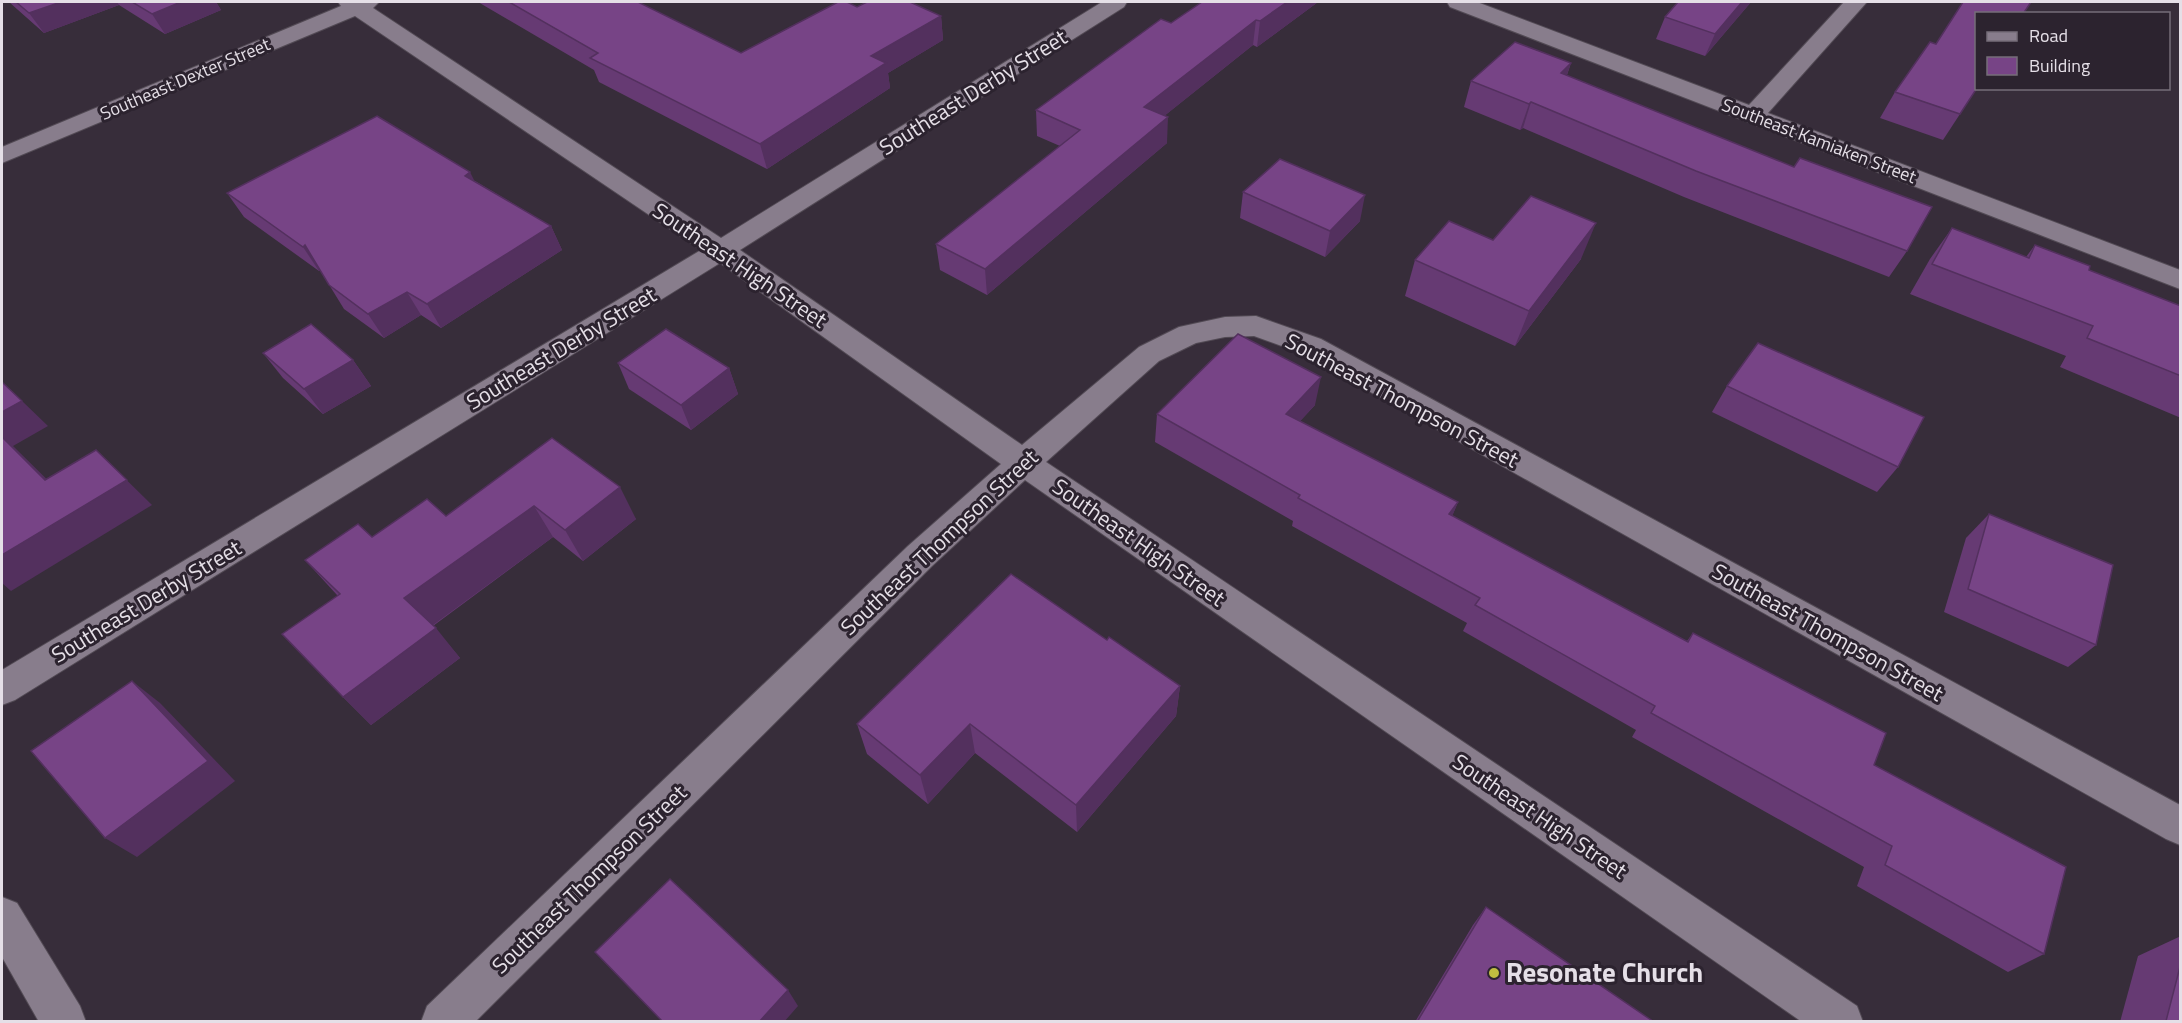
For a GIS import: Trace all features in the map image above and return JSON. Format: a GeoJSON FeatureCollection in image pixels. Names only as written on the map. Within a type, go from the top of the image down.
{"type":"FeatureCollection","features":[{"type":"Feature","properties":{"kind":"street","name":"Southeast Derby Street"},"geometry":{"type":"LineString","coordinates":[[2,689],[721,250],[1116,2]]}},
{"type":"Feature","properties":{"kind":"street","name":"Southeast Kamiaken Street"},"geometry":{"type":"LineString","coordinates":[[1458,2],[2181,280]]}},
{"type":"Feature","properties":{"kind":"street"},"geometry":{"type":"LineString","coordinates":[[1754,116],[1856,2]]}},
{"type":"Feature","properties":{"kind":"street","name":"Southeast High Street"},"geometry":{"type":"LineString","coordinates":[[358,3],[721,250],[1024,462],[1841,1022]]}},
{"type":"Feature","properties":{"kind":"street","name":"Southeast Dexter Street"},"geometry":{"type":"LineString","coordinates":[[2,156],[358,3]]}},
{"type":"Feature","properties":{"kind":"street","name":"Southeast Thompson Street"},"geometry":{"type":"LineString","coordinates":[[443,1022],[920,556],[1024,462],[1149,354],[1189,334],[1226,327],[1256,326],[1311,346],[2181,826]]}},
{"type":"Feature","properties":{"kind":"street"},"geometry":{"type":"LineString","coordinates":[[2,918],[64,1022]]}},
{"type":"Feature","properties":{"kind":"building"},"geometry":{"type":"Polygon","coordinates":[[[16,2],[61,2],[29,13],[16,2]]]}},
{"type":"Feature","properties":{"kind":"building"},"geometry":{"type":"Polygon","coordinates":[[[132,2],[181,2],[152,14],[132,2]]]}},
{"type":"Feature","properties":{"kind":"building"},"geometry":{"type":"Polygon","coordinates":[[[509,2],[638,2],[741,53],[838,2],[847,2],[857,7],[867,2],[910,2],[941,16],[871,56],[886,63],[760,144],[590,58],[598,53],[509,2]]]}},
{"type":"Feature","properties":{"kind":"building"},"geometry":{"type":"Polygon","coordinates":[[[1202,2],[1287,2],[1260,21],[1256,20],[1144,107],[1168,117],[985,269],[936,244],[1080,130],[1036,110],[1161,19],[1171,23],[1202,2]]]}},
{"type":"Feature","properties":{"kind":"building"},"geometry":{"type":"Polygon","coordinates":[[[1678,2],[1742,2],[1715,34],[1665,17],[1678,2]]]}},
{"type":"Feature","properties":{"kind":"building"},"geometry":{"type":"Polygon","coordinates":[[[1963,2],[2031,2],[2024,12],[1975,12],[1976,90],[1960,114],[1895,92],[1930,42],[1936,44],[1963,2]]]}},
{"type":"Feature","properties":{"kind":"building"},"geometry":{"type":"Polygon","coordinates":[[[1515,42],[1571,63],[1561,73],[1794,167],[1800,158],[1932,207],[1907,251],[1696,171],[1531,102],[1529,104],[1471,81],[1515,42]]]}},
{"type":"Feature","properties":{"kind":"building"},"geometry":{"type":"Polygon","coordinates":[[[377,116],[470,172],[465,176],[551,226],[427,304],[407,292],[368,314],[329,285],[305,245],[303,247],[227,193],[377,116]]]}},
{"type":"Feature","properties":{"kind":"building"},"geometry":{"type":"Polygon","coordinates":[[[1280,159],[1365,195],[1330,231],[1243,192],[1280,159]]]}},
{"type":"Feature","properties":{"kind":"building"},"geometry":{"type":"Polygon","coordinates":[[[1531,196],[1596,223],[1529,311],[1415,260],[1449,221],[1493,240],[1531,196]]]}},
{"type":"Feature","properties":{"kind":"building"},"geometry":{"type":"Polygon","coordinates":[[[1952,228],[2029,258],[2035,245],[2090,266],[2089,270],[2181,306],[2181,376],[2087,338],[2093,326],[1932,264],[1952,228]]]}},
{"type":"Feature","properties":{"kind":"building"},"geometry":{"type":"Polygon","coordinates":[[[311,324],[353,360],[304,389],[263,353],[311,324]]]}},
{"type":"Feature","properties":{"kind":"building"},"geometry":{"type":"Polygon","coordinates":[[[666,329],[729,368],[681,405],[618,363],[666,329]]]}},
{"type":"Feature","properties":{"kind":"building"},"geometry":{"type":"Polygon","coordinates":[[[1238,334],[1321,377],[1286,414],[1458,502],[1449,514],[1688,642],[1693,633],[1886,733],[1874,765],[2066,867],[2044,954],[1885,865],[1892,846],[1651,713],[1655,706],[1475,605],[1480,598],[1298,498],[1300,495],[1157,414],[1238,334]]]}},
{"type":"Feature","properties":{"kind":"building"},"geometry":{"type":"Polygon","coordinates":[[[1758,343],[1924,417],[1898,467],[1727,386],[1758,343]]]}},
{"type":"Feature","properties":{"kind":"building"},"geometry":{"type":"Polygon","coordinates":[[[2,382],[22,401],[2,412],[2,382]]]}},
{"type":"Feature","properties":{"kind":"building"},"geometry":{"type":"Polygon","coordinates":[[[2,437],[45,480],[96,450],[127,480],[2,555],[2,437]]]}},
{"type":"Feature","properties":{"kind":"building"},"geometry":{"type":"Polygon","coordinates":[[[552,438],[620,487],[565,530],[534,506],[404,598],[436,628],[343,697],[282,634],[340,594],[305,560],[358,524],[372,537],[427,499],[446,516],[552,438]]]}},
{"type":"Feature","properties":{"kind":"building"},"geometry":{"type":"Polygon","coordinates":[[[1989,514],[2113,565],[2096,645],[1968,589],[1989,514]]]}},
{"type":"Feature","properties":{"kind":"building"},"geometry":{"type":"Polygon","coordinates":[[[1011,574],[1107,640],[1109,637],[1180,686],[1076,805],[970,724],[920,775],[857,724],[1011,574]]]}},
{"type":"Feature","properties":{"kind":"building"},"geometry":{"type":"Polygon","coordinates":[[[132,681],[208,761],[105,838],[31,751],[132,681]]]}},
{"type":"Feature","properties":{"kind":"building"},"geometry":{"type":"Polygon","coordinates":[[[670,879],[788,990],[759,1022],[663,1022],[595,952],[670,879]]]}},
{"type":"Feature","properties":{"kind":"building","name":"Resonate Church"},"geometry":{"type":"Polygon","coordinates":[[[1486,907],[1654,1022],[1417,1022],[1486,907]]]}},
{"type":"Feature","properties":{"kind":"building"},"geometry":{"type":"Polygon","coordinates":[[[2181,963],[2181,1022],[2167,1022],[2166,1021],[2181,963]]]}},
{"type":"Feature","properties":{"kind":"place","name":"Resonate Church"},"geometry":{"type":"Point","coordinates":[1494,973]}}]}
